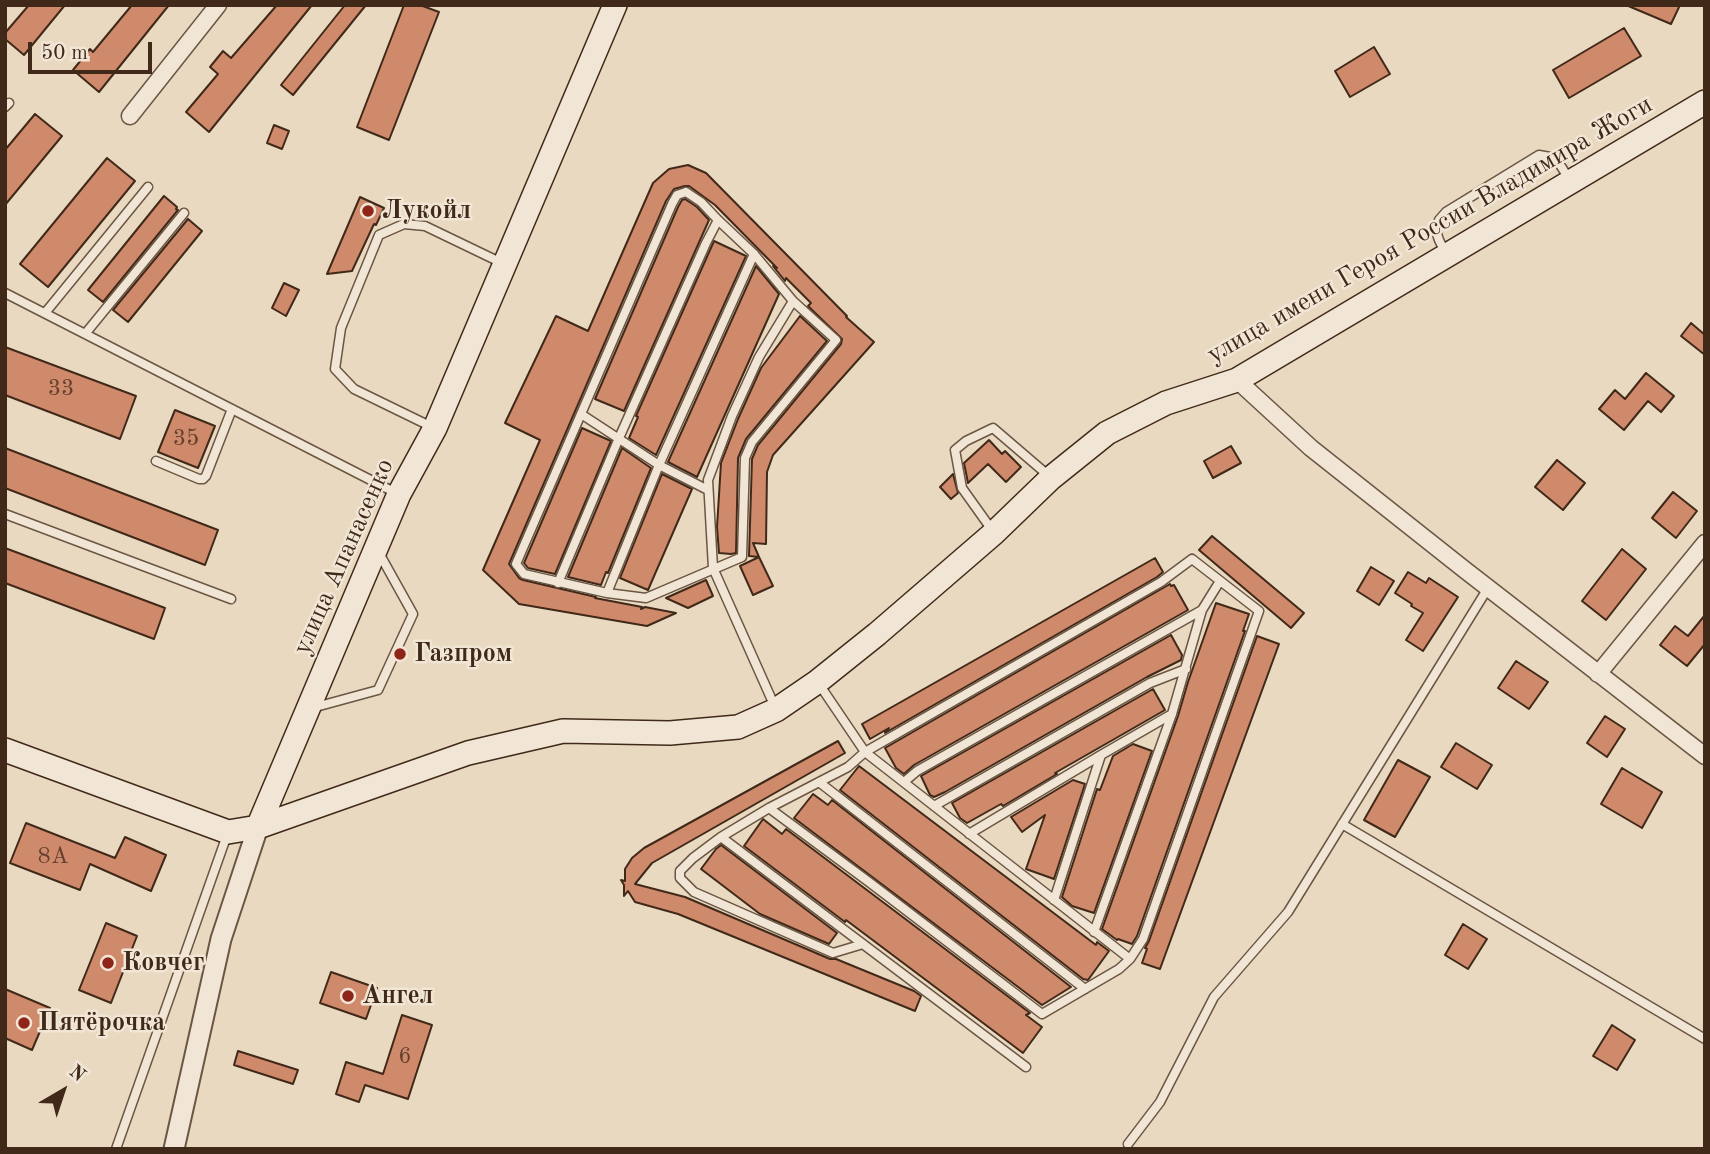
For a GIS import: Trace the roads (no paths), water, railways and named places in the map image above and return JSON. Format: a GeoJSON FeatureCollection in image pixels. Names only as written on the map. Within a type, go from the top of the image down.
{"type":"FeatureCollection","features":[{"type":"Feature","properties":{"kind":"main road","name":"улица Апанасенко"},"geometry":{"type":"LineString","coordinates":[[258,827],[399,494],[435,428],[615,5]]}},
{"type":"Feature","properties":{"kind":"main road","name":"улица имени Героя России Владимира Жоги"},"geometry":{"type":"LineString","coordinates":[[228,832],[258,827],[468,753],[563,731],[670,733],[738,727],[776,710],[817,682],[877,634],[993,533],[1051,478],[1107,433],[1166,403],[1237,380],[1705,103]]}},
{"type":"Feature","properties":{"kind":"main road"},"geometry":{"type":"LineString","coordinates":[[6,752],[228,832]]}},
{"type":"Feature","properties":{"kind":"street"},"geometry":{"type":"LineString","coordinates":[[130,116],[218,5]]}},
{"type":"Feature","properties":{"kind":"street"},"geometry":{"type":"LineString","coordinates":[[1237,380],[1311,448],[1705,756]]}},
{"type":"Feature","properties":{"kind":"street"},"geometry":{"type":"LineString","coordinates":[[1598,674],[1705,543]]}},
{"type":"Feature","properties":{"kind":"street","name":"улица Апанасенко"},"geometry":{"type":"LineString","coordinates":[[174,1149],[221,939],[258,827]]}},
{"type":"Feature","properties":{"kind":"lane"},"geometry":{"type":"LineString","coordinates":[[1447,255],[1436,231],[1439,220],[1446,212],[1539,155],[1550,157],[1559,163],[1571,182]]}},
{"type":"Feature","properties":{"kind":"lane"},"geometry":{"type":"LineString","coordinates":[[45,313],[148,187]]}},
{"type":"Feature","properties":{"kind":"lane"},"geometry":{"type":"LineString","coordinates":[[686,192],[701,202],[718,220],[754,254],[793,301],[836,340],[752,442],[745,458],[742,557],[646,598],[607,593],[524,574],[516,564],[677,195],[686,192]]}},
{"type":"Feature","properties":{"kind":"lane"},"geometry":{"type":"LineString","coordinates":[[85,334],[184,213]]}},
{"type":"Feature","properties":{"kind":"lane"},"geometry":{"type":"LineString","coordinates":[[558,583],[619,438],[718,220]]}},
{"type":"Feature","properties":{"kind":"lane"},"geometry":{"type":"LineString","coordinates":[[435,428],[354,389],[335,369],[341,328],[379,235],[404,224],[425,226],[505,265]]}},
{"type":"Feature","properties":{"kind":"lane"},"geometry":{"type":"LineString","coordinates":[[607,593],[659,465],[754,254]]}},
{"type":"Feature","properties":{"kind":"lane"},"geometry":{"type":"LineString","coordinates":[[5,293],[399,494]]}},
{"type":"Feature","properties":{"kind":"lane"},"geometry":{"type":"LineString","coordinates":[[776,710],[713,568],[708,480],[732,416],[759,357],[793,301]]}},
{"type":"Feature","properties":{"kind":"lane"},"geometry":{"type":"LineString","coordinates":[[156,461],[203,479],[232,409]]}},
{"type":"Feature","properties":{"kind":"lane"},"geometry":{"type":"LineString","coordinates":[[581,414],[659,465],[708,490]]}},
{"type":"Feature","properties":{"kind":"lane"},"geometry":{"type":"LineString","coordinates":[[993,533],[962,488],[955,450],[966,441],[993,428],[1051,478]]}},
{"type":"Feature","properties":{"kind":"lane"},"geometry":{"type":"LineString","coordinates":[[5,514],[231,599]]}},
{"type":"Feature","properties":{"kind":"lane"},"geometry":{"type":"LineString","coordinates":[[309,709],[378,690],[413,614],[376,547]]}},
{"type":"Feature","properties":{"kind":"lane"},"geometry":{"type":"LineString","coordinates":[[769,808],[1042,1014],[1119,969],[1143,939],[1259,611],[1192,559],[1161,582],[865,752],[848,767],[769,808],[721,837],[680,871],[681,878],[694,892],[833,953],[863,944]]}},
{"type":"Feature","properties":{"kind":"lane"},"geometry":{"type":"LineString","coordinates":[[1094,932],[1172,714],[1202,610],[1220,581]]}},
{"type":"Feature","properties":{"kind":"lane"},"geometry":{"type":"LineString","coordinates":[[1128,1144],[1160,1102],[1214,998],[1288,912],[1488,588]]}},
{"type":"Feature","properties":{"kind":"lane"},"geometry":{"type":"LineString","coordinates":[[904,782],[917,771],[1202,610]]}},
{"type":"Feature","properties":{"kind":"lane"},"geometry":{"type":"LineString","coordinates":[[934,806],[1150,683],[1186,669]]}},
{"type":"Feature","properties":{"kind":"lane"},"geometry":{"type":"LineString","coordinates":[[817,682],[865,752],[1130,958]]}},
{"type":"Feature","properties":{"kind":"lane"},"geometry":{"type":"LineString","coordinates":[[969,834],[1172,714]]}},
{"type":"Feature","properties":{"kind":"lane"},"geometry":{"type":"LineString","coordinates":[[1054,900],[1101,755]]}},
{"type":"Feature","properties":{"kind":"lane"},"geometry":{"type":"LineString","coordinates":[[819,782],[1085,989]]}},
{"type":"Feature","properties":{"kind":"lane"},"geometry":{"type":"LineString","coordinates":[[1342,824],[1705,1039]]}},
{"type":"Feature","properties":{"kind":"lane"},"geometry":{"type":"LineString","coordinates":[[116,1149],[228,832]]}},
{"type":"Feature","properties":{"kind":"lane"},"geometry":{"type":"LineString","coordinates":[[721,837],[1026,1067]]}},
{"type":"Feature","properties":{"kind":"place","name":"Лукойл"},"geometry":{"type":"Point","coordinates":[368,211]}},
{"type":"Feature","properties":{"kind":"place","name":"Газпром"},"geometry":{"type":"Point","coordinates":[400,654]}},
{"type":"Feature","properties":{"kind":"place","name":"Ковчег"},"geometry":{"type":"Point","coordinates":[108,963]}},
{"type":"Feature","properties":{"kind":"place","name":"Ангел"},"geometry":{"type":"Point","coordinates":[348,996]}},
{"type":"Feature","properties":{"kind":"place","name":"Пятёрочка"},"geometry":{"type":"Point","coordinates":[24,1023]}}]}
